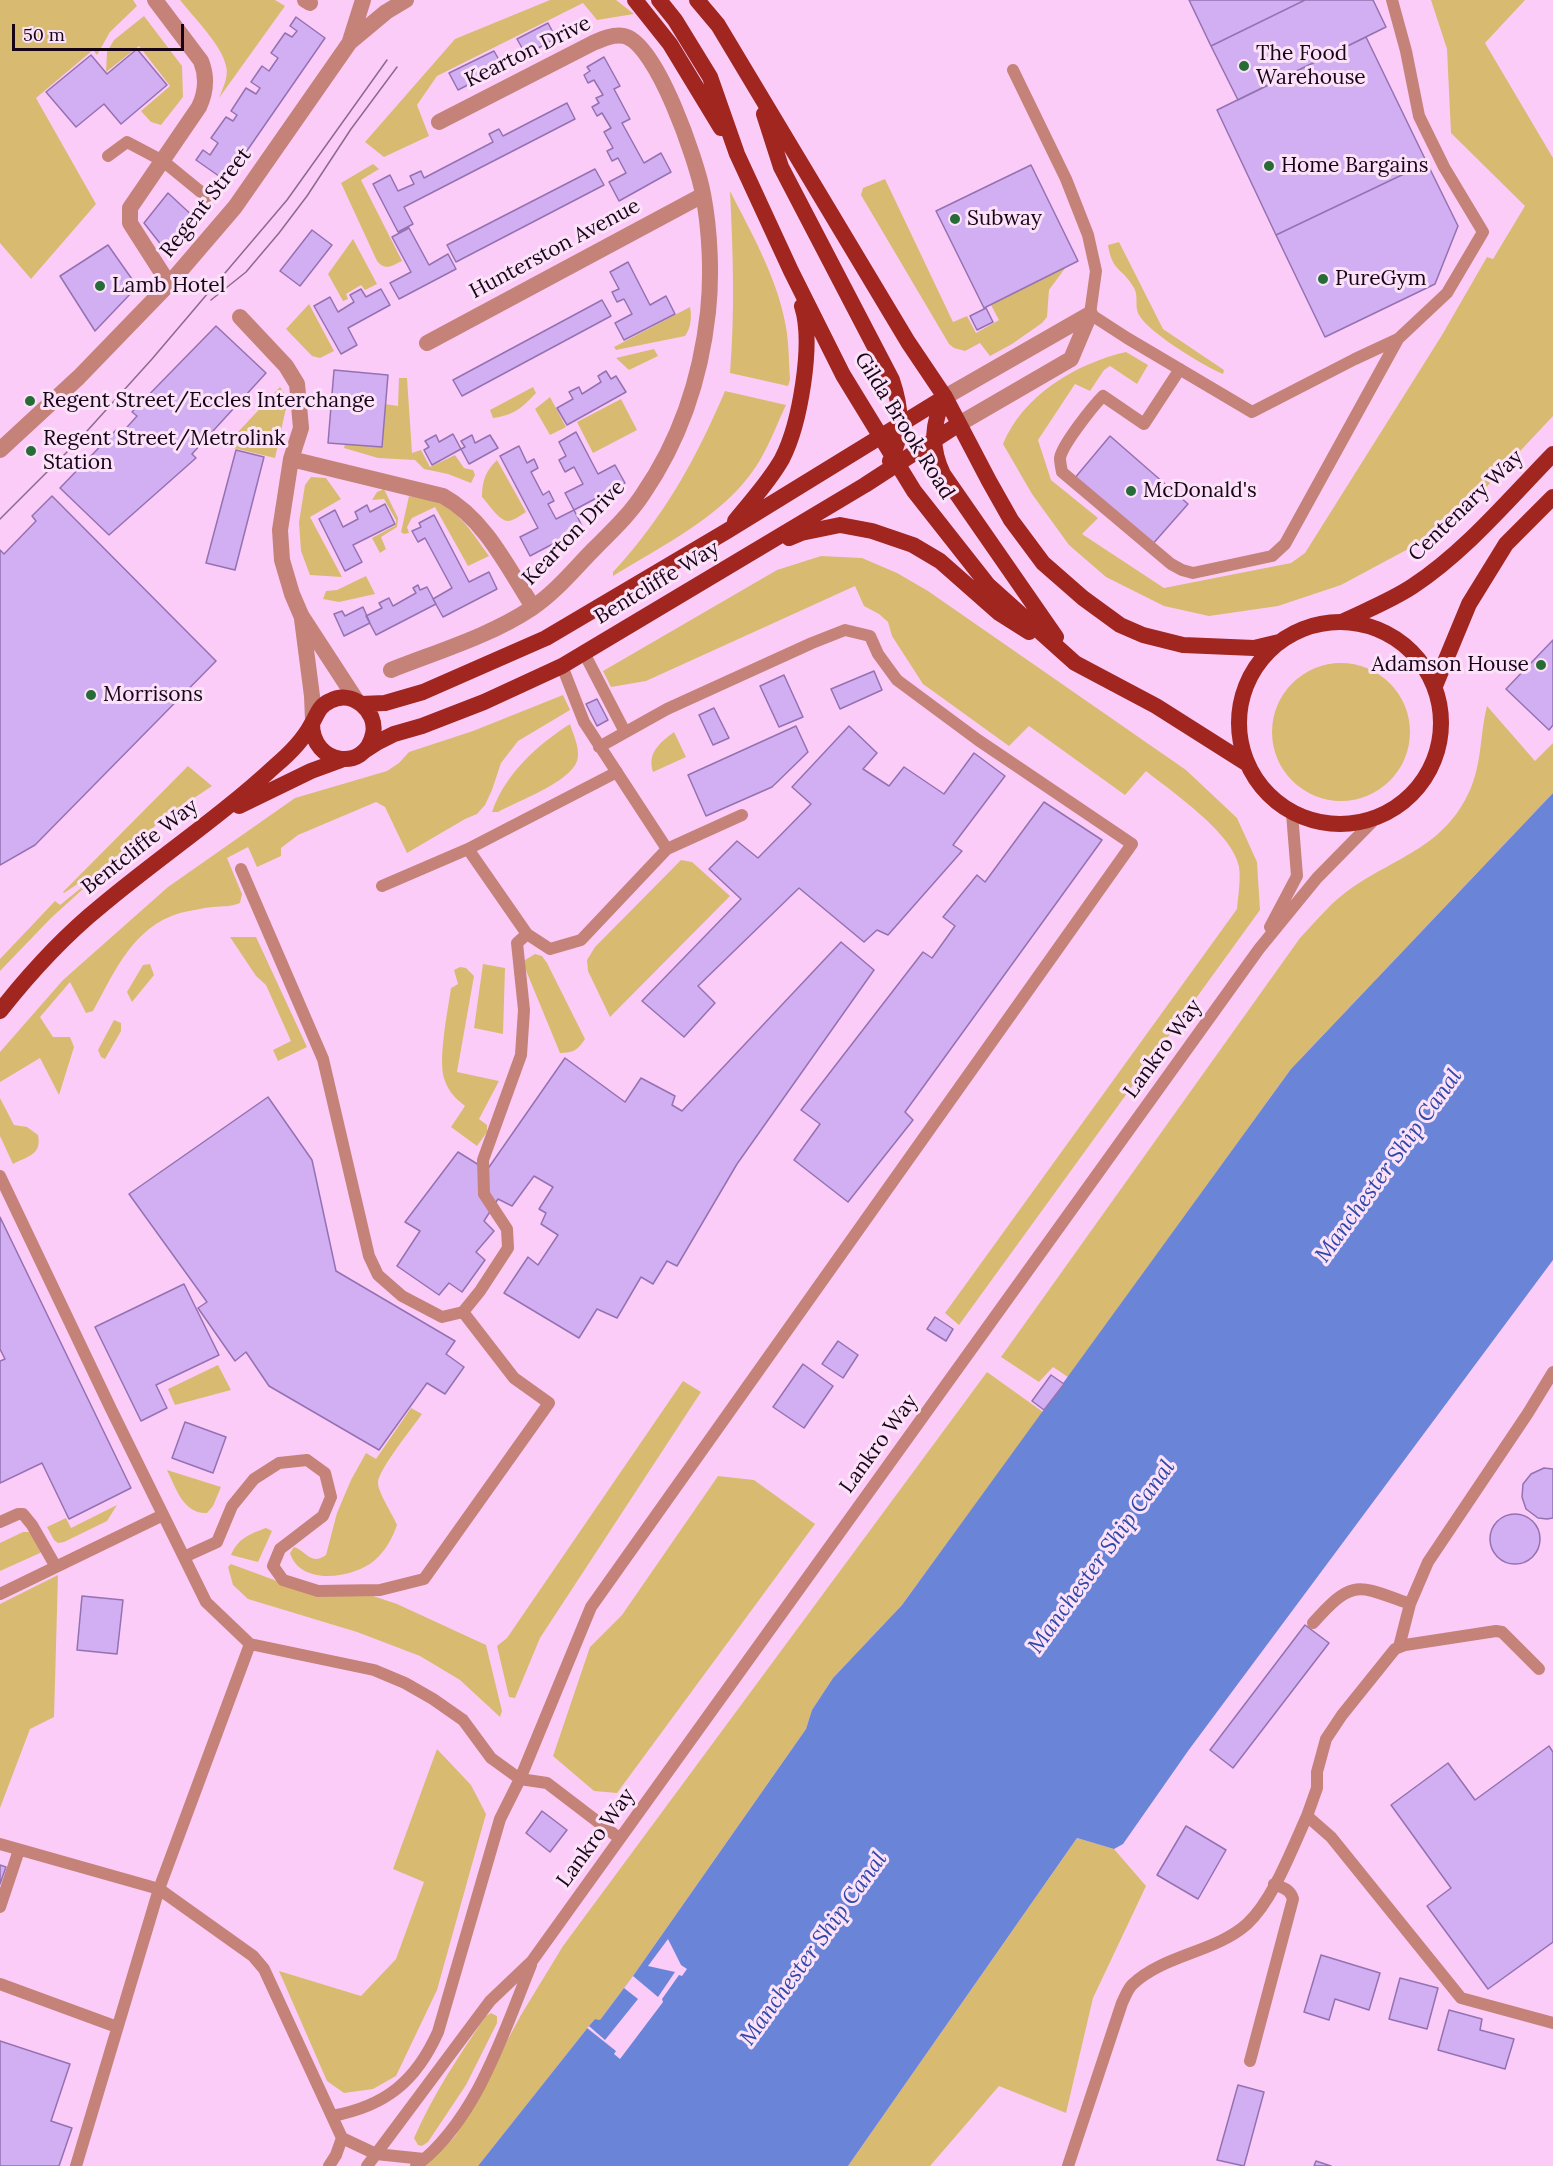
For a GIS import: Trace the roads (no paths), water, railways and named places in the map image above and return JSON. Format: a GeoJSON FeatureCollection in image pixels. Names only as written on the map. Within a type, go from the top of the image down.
{"type":"FeatureCollection","features":[{"type":"Feature","properties":{"kind":"main road"},"geometry":{"type":"LineString","coordinates":[[635,0],[670,44],[737,154]]}},
{"type":"Feature","properties":{"kind":"main road","name":"Gilda Brook Road"},"geometry":{"type":"LineString","coordinates":[[659,0],[675,20],[710,77],[737,154],[791,271],[843,375],[881,436],[892,464],[988,585],[1075,663],[1156,706],[1246,763]]}},
{"type":"Feature","properties":{"kind":"main road","name":"Gilda Brook Road"},"geometry":{"type":"LineString","coordinates":[[697,0],[718,25],[908,342],[945,397],[1011,520],[1043,563],[1083,598],[1120,624],[1143,635],[1183,645],[1254,648],[1279,642]]}},
{"type":"Feature","properties":{"kind":"main road"},"geometry":{"type":"LineString","coordinates":[[704,0],[718,25]]}},
{"type":"Feature","properties":{"kind":"main road"},"geometry":{"type":"LineString","coordinates":[[754,85],[781,167],[892,380],[897,394],[900,423],[892,464]]}},
{"type":"Feature","properties":{"kind":"main road"},"geometry":{"type":"LineString","coordinates":[[727,531],[766,483],[782,458],[798,410],[807,346],[805,314],[791,271]]}},
{"type":"Feature","properties":{"kind":"main road"},"geometry":{"type":"LineString","coordinates":[[945,397],[934,425],[933,440],[943,474],[1005,566],[1075,663]]}},
{"type":"Feature","properties":{"kind":"main road","name":"Bentcliffe Way"},"geometry":{"type":"LineString","coordinates":[[359,702],[385,703],[423,692],[546,638],[727,531],[945,397]]}},
{"type":"Feature","properties":{"kind":"main road","name":"Bentcliffe Way"},"geometry":{"type":"LineString","coordinates":[[364,752],[394,734],[422,726],[484,702],[562,666],[959,424]]}},
{"type":"Feature","properties":{"kind":"main road","name":"Centenary Way"},"geometry":{"type":"LineString","coordinates":[[1344,621],[1412,588],[1435,571],[1478,532],[1553,454]]}},
{"type":"Feature","properties":{"kind":"main road"},"geometry":{"type":"LineString","coordinates":[[1435,686],[1469,604],[1481,584],[1506,544],[1553,497]]}},
{"type":"Feature","properties":{"kind":"main road"},"geometry":{"type":"LineString","coordinates":[[736,562],[801,533],[840,525],[872,531],[913,545],[940,561],[999,613],[1075,663]]}},
{"type":"Feature","properties":{"kind":"main road"},"geometry":{"type":"LineString","coordinates":[[1344,621],[1373,627],[1399,640],[1420,660],[1435,686],[1441,712],[1440,739],[1433,765],[1419,788],[1399,806],[1375,819],[1347,825],[1319,823],[1292,813],[1265,792],[1246,763],[1238,731],[1241,697],[1256,667],[1279,642],[1310,626],[1344,621]]}},
{"type":"Feature","properties":{"kind":"main road"},"geometry":{"type":"LineString","coordinates":[[214,819],[297,777],[364,752],[374,727],[368,710],[359,702],[339,698],[322,705],[312,722],[314,741],[319,748],[333,758],[341,760]]}},
{"type":"Feature","properties":{"kind":"main road","name":"Bentcliffe Way"},"geometry":{"type":"LineString","coordinates":[[0,1011],[82,922],[159,859],[214,819],[276,765],[312,722]]}},
{"type":"Feature","properties":{"kind":"street"},"geometry":{"type":"LineString","coordinates":[[155,0],[201,61],[205,72],[204,98],[130,208],[130,224],[169,284]]}},
{"type":"Feature","properties":{"kind":"street","name":"Regent Street"},"geometry":{"type":"LineString","coordinates":[[350,42],[363,0]]}},
{"type":"Feature","properties":{"kind":"street","name":"Regent Street"},"geometry":{"type":"LineString","coordinates":[[0,450],[79,377],[169,284],[235,207],[350,42],[386,12],[406,0]]}},
{"type":"Feature","properties":{"kind":"street","name":"Kearton Drive"},"geometry":{"type":"LineString","coordinates":[[391,670],[482,635],[533,607],[559,585],[638,501],[672,444],[685,414],[701,354],[708,312],[710,269],[703,195],[693,156],[666,87],[645,51],[625,36],[613,36],[593,43],[439,122]]}},
{"type":"Feature","properties":{"kind":"street","name":"Hunterston Avenue"},"geometry":{"type":"LineString","coordinates":[[427,343],[703,195]]}},
{"type":"Feature","properties":{"kind":"street"},"geometry":{"type":"LineString","coordinates":[[945,397],[1090,314]]}},
{"type":"Feature","properties":{"kind":"street"},"geometry":{"type":"LineString","coordinates":[[959,424],[1071,359],[1090,314]]}},
{"type":"Feature","properties":{"kind":"street"},"geometry":{"type":"LineString","coordinates":[[240,317],[286,366],[297,384],[301,428],[291,459],[280,531],[287,580],[302,615],[359,702]]}},
{"type":"Feature","properties":{"kind":"street"},"geometry":{"type":"LineString","coordinates":[[291,459],[442,496],[458,504],[488,538],[533,607]]}},
{"type":"Feature","properties":{"kind":"street"},"geometry":{"type":"LineString","coordinates":[[302,615],[312,696],[312,722]]}},
{"type":"Feature","properties":{"kind":"lane"},"geometry":{"type":"LineString","coordinates":[[1013,70],[1066,179],[1088,235],[1096,271],[1090,314],[1252,412],[1398,339],[1447,293],[1483,232],[1444,167],[1419,116],[1406,51],[1392,0]]}},
{"type":"Feature","properties":{"kind":"lane"},"geometry":{"type":"LineString","coordinates":[[108,156],[127,142],[163,161],[207,197]]}},
{"type":"Feature","properties":{"kind":"lane"},"geometry":{"type":"LineString","coordinates":[[1180,369],[1144,424],[1103,396],[1094,404],[1062,451],[1060,460],[1062,472],[1172,564],[1192,573],[1272,556],[1285,543],[1398,339]]}},
{"type":"Feature","properties":{"kind":"lane"},"geometry":{"type":"LineString","coordinates":[[332,2116],[352,2112],[388,2096],[418,2068],[429,2050],[438,2032],[500,1819],[520,1779],[591,1607],[1131,844],[978,740],[897,680],[878,654],[870,636],[845,630],[677,704],[599,747]]}},
{"type":"Feature","properties":{"kind":"lane"},"geometry":{"type":"LineString","coordinates":[[584,653],[625,732]]}},
{"type":"Feature","properties":{"kind":"lane"},"geometry":{"type":"LineString","coordinates":[[562,666],[584,722],[666,849]]}},
{"type":"Feature","properties":{"kind":"lane"},"geometry":{"type":"LineString","coordinates":[[382,886],[468,849],[617,771]]}},
{"type":"Feature","properties":{"kind":"lane","name":"Lankro Way"},"geometry":{"type":"LineString","coordinates":[[1259,949],[1297,876],[1292,813]]}},
{"type":"Feature","properties":{"kind":"lane"},"geometry":{"type":"LineString","coordinates":[[468,849],[527,934],[550,949],[581,940],[666,849],[742,815]]}},
{"type":"Feature","properties":{"kind":"lane","name":"Lankro Way"},"geometry":{"type":"LineString","coordinates":[[367,2166],[490,2001],[532,1961],[1259,949],[1317,878],[1375,819]]}},
{"type":"Feature","properties":{"kind":"lane"},"geometry":{"type":"LineString","coordinates":[[241,869],[323,1059],[373,1266],[378,1275],[402,1296],[442,1317],[463,1312],[480,1292],[508,1248],[507,1228],[484,1194],[483,1160],[520,1055],[524,1010],[517,943],[527,934]]}},
{"type":"Feature","properties":{"kind":"lane"},"geometry":{"type":"LineString","coordinates":[[0,1176],[206,1602],[250,1644],[374,1670],[405,1683],[433,1699],[463,1720],[491,1758],[520,1779],[547,1783],[619,1839]]}},
{"type":"Feature","properties":{"kind":"lane"},"geometry":{"type":"LineString","coordinates":[[184,1557],[217,1542],[232,1506],[254,1479],[279,1463],[307,1460],[325,1473],[331,1497],[323,1516],[280,1549],[273,1566],[283,1580],[318,1591],[380,1590],[424,1579],[549,1403],[514,1378],[463,1312]]}},
{"type":"Feature","properties":{"kind":"lane"},"geometry":{"type":"LineString","coordinates":[[1399,1647],[1410,1604],[1428,1562],[1553,1372]]}},
{"type":"Feature","properties":{"kind":"lane"},"geometry":{"type":"LineString","coordinates":[[0,1522],[23,1514],[32,1525],[56,1567]]}},
{"type":"Feature","properties":{"kind":"lane"},"geometry":{"type":"LineString","coordinates":[[0,1594],[163,1515]]}},
{"type":"Feature","properties":{"kind":"lane"},"geometry":{"type":"LineString","coordinates":[[1313,1623],[1332,1602],[1352,1589],[1367,1588],[1410,1604]]}},
{"type":"Feature","properties":{"kind":"lane"},"geometry":{"type":"LineString","coordinates":[[1068,2166],[1122,2003],[1132,1985],[1149,1972],[1226,1938],[1246,1924],[1263,1904],[1307,1816],[1317,1788],[1317,1772],[1326,1739],[1389,1655],[1399,1647],[1496,1631],[1502,1632],[1539,1670]]}},
{"type":"Feature","properties":{"kind":"lane"},"geometry":{"type":"LineString","coordinates":[[76,2166],[159,1889],[250,1644]]}},
{"type":"Feature","properties":{"kind":"lane"},"geometry":{"type":"LineString","coordinates":[[1307,1816],[1331,1837],[1461,1998],[1553,2024]]}},
{"type":"Feature","properties":{"kind":"lane"},"geometry":{"type":"LineString","coordinates":[[0,1844],[159,1889],[260,1962],[342,2138],[329,2166]]}},
{"type":"Feature","properties":{"kind":"lane"},"geometry":{"type":"LineString","coordinates":[[0,1907],[19,1850]]}},
{"type":"Feature","properties":{"kind":"lane"},"geometry":{"type":"LineString","coordinates":[[1250,2061],[1293,1899],[1291,1893],[1285,1888],[1274,1884]]}},
{"type":"Feature","properties":{"kind":"lane","name":"Lankro Way"},"geometry":{"type":"LineString","coordinates":[[342,2138],[376,2154],[420,2163],[437,2148],[482,2080],[532,1961]]}},
{"type":"Feature","properties":{"kind":"lane"},"geometry":{"type":"LineString","coordinates":[[0,1984],[117,2027]]}},
{"type":"Feature","properties":{"kind":"water","name":"Manchester Ship Canal"},"geometry":{"type":"Polygon","coordinates":[[[1553,793],[1553,1260],[1188,1751],[1123,1844],[1114,1849],[1077,1838],[848,2166],[478,2166],[589,2026],[595,2019],[600,2020],[633,1976],[806,1729],[812,1710],[833,1678],[902,1605],[1291,1069],[1553,793]]]}},
{"type":"Feature","properties":{"kind":"tram line"},"geometry":{"type":"LineString","coordinates":[[0,519],[78,441],[152,359],[287,200],[387,60]]}},
{"type":"Feature","properties":{"kind":"tram line"},"geometry":{"type":"LineString","coordinates":[[211,300],[246,272],[279,233],[397,67]]}},
{"type":"Feature","properties":{"kind":"place","name":"The Food Warehouse"},"geometry":{"type":"Point","coordinates":[1244,66]}},
{"type":"Feature","properties":{"kind":"place","name":"Home Bargains"},"geometry":{"type":"Point","coordinates":[1269,166]}},
{"type":"Feature","properties":{"kind":"place","name":"Subway"},"geometry":{"type":"Point","coordinates":[955,219]}},
{"type":"Feature","properties":{"kind":"place","name":"PureGym"},"geometry":{"type":"Point","coordinates":[1323,279]}},
{"type":"Feature","properties":{"kind":"place","name":"Lamb Hotel"},"geometry":{"type":"Point","coordinates":[100,286]}},
{"type":"Feature","properties":{"kind":"place","name":"Regent Street/Eccles Interchange"},"geometry":{"type":"Point","coordinates":[30,401]}},
{"type":"Feature","properties":{"kind":"place","name":"Regent Street/Metrolink Station"},"geometry":{"type":"Point","coordinates":[31,451]}},
{"type":"Feature","properties":{"kind":"place","name":"McDonald's"},"geometry":{"type":"Point","coordinates":[1131,491]}},
{"type":"Feature","properties":{"kind":"place","name":"Adamson House"},"geometry":{"type":"Point","coordinates":[1541,665]}},
{"type":"Feature","properties":{"kind":"place","name":"Morrisons"},"geometry":{"type":"Point","coordinates":[91,695]}}]}
